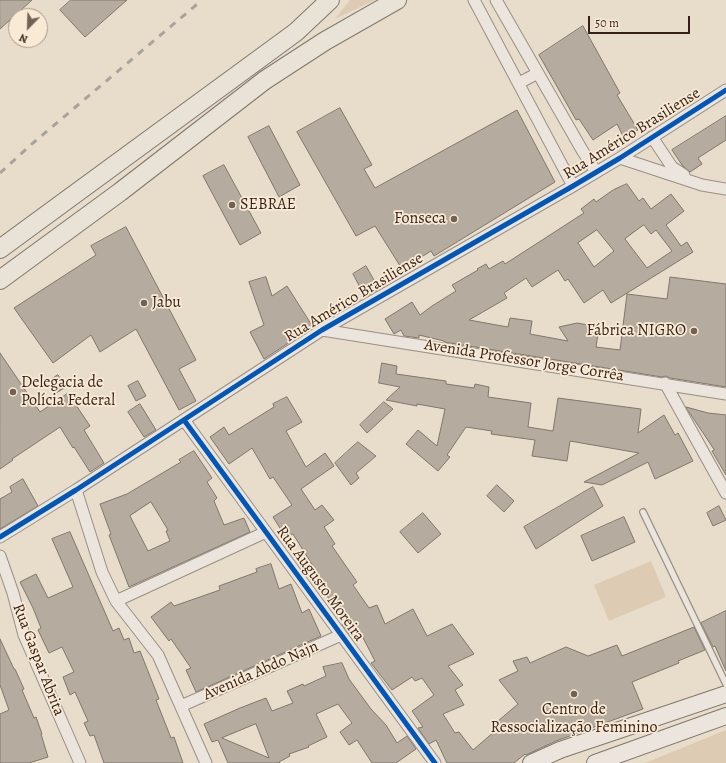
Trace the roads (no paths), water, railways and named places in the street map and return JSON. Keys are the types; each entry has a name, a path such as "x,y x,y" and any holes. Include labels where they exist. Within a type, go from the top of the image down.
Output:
{"main road":[{"path":"0,249 296,32 330,0"},
{"path":"0,280 120,192 265,80 325,41 397,0"}],"street":[{"path":"474,0 561,165 574,186"},
{"path":"496,0 596,172"},
{"path":"519,83 538,73"},
{"name":"Rua Américo Brasiliense","path":"0,537 76,490 322,330 574,186 726,90"},
{"path":"652,137 672,167 702,185"},
{"path":"620,158 702,185 726,189"},
{"name":"Avenida Professor Jorge Corrêa","path":"322,330 726,394"},
{"path":"665,384 726,493"},
{"name":"Rua Augusto Moreira","path":"184,420 435,763"},
{"path":"76,490 102,572 116,601 158,655 206,763"},
{"path":"116,601 266,532"},
{"name":"Rua Gaspar Abrita","path":"0,556 24,635 80,763"},
{"name":"Avenida Abdo Najn","path":"181,706 341,635"},
{"path":"531,763 562,756 726,694"},
{"path":"595,763 726,716"}],"lane":[{"path":"643,512 726,684"}],"railway":[{"path":"0,173 33,143 202,0"}],"place":[{"name":"SEBRAE","path":"232,205"},
{"name":"Fonseca","path":"454,219"},
{"name":"Jabu","path":"144,303"},
{"name":"Fábrica NIGRO","path":"694,331"},
{"name":"Delegacia de Polícia Federal","path":"13,392"},
{"name":"Centro de Ressocialização Feminino","path":"574,694"}]}
